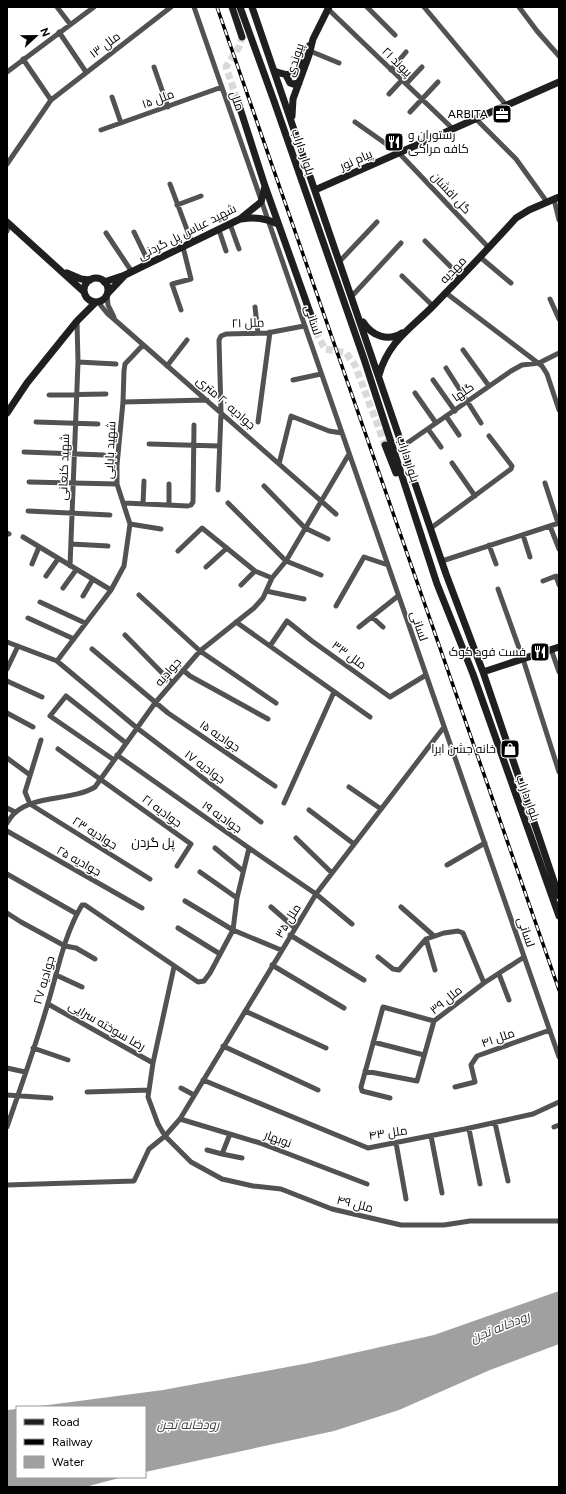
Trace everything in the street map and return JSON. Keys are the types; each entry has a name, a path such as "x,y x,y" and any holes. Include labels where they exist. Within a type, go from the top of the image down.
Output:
{"main road":[{"path":"232,7 242,37"},
{"name":"بلوار داراب","path":"240,7 364,359 435,578 472,674 559,916"},
{"name":"بلوار داراب","path":"252,7 446,574 483,672 559,896"},
{"name":"پیوندی","path":"292,122 293,102 299,83 313,39 328,8"},
{"path":"274,70 286,75 297,71 304,54 313,39"},
{"path":"286,75 290,83 299,83"},
{"name":"پیام نور","path":"315,190 559,82"},
{"path":"237,99 278,224 313,321"},
{"path":"261,202 265,186"},
{"name":"مهدیه","path":"379,375 387,354 395,343 446,293 516,218 529,210 553,200"},
{"name":"شهید عباس پل گردنی","path":"104,282 128,273 219,230 240,219 261,202"},
{"path":"240,219 255,217 267,219 278,224"},
{"path":"8,226 62,271 84,292 87,299 96,302 102,301 128,273"},
{"path":"62,271 82,279 90,280 95,278 104,282 107,285 107,294"},
{"path":"84,292 84,287 90,280"},
{"path":"7,412 27,383 77,321 96,302"},
{"path":"358,314 368,330 379,336 389,338 399,335 407,330"},
{"path":"385,445 397,474 409,497"},
{"path":"425,548 437,545"},
{"path":"435,578 446,574"},
{"path":"483,672 559,646"}],"street":[{"path":"57,7 70,24"},
{"path":"7,72 94,7"},
{"name":"ملل ۱۳","path":"7,164 51,100 171,7"},
{"name":"ملل","path":"194,7 261,202"},
{"path":"367,7 395,35"},
{"path":"424,7 506,105"},
{"path":"519,7 537,31 559,56"},
{"name":"پیوند ۲۱","path":"328,8 453,129"},
{"path":"59,32 86,72"},
{"path":"310,51 339,63"},
{"path":"391,70 406,52"},
{"path":"23,59 51,100"},
{"path":"389,94 422,67"},
{"path":"154,68 168,107"},
{"path":"410,112 438,82"},
{"name":"ملل ۱۵","path":"101,130 222,87"},
{"path":"112,97 121,123"},
{"path":"476,119 516,159 553,200 559,220"},
{"name":"گل افشان","path":"355,122 399,153 489,248"},
{"path":"170,184 192,242"},
{"path":"177,205 201,196"},
{"name":"لسانی","path":"261,202 559,1057"},
{"path":"340,261 377,222"},
{"path":"230,224 239,249"},
{"path":"219,230 226,251"},
{"path":"134,232 149,263"},
{"path":"106,233 128,273"},
{"path":"424,241 461,277"},
{"path":"352,296 401,242"},
{"path":"181,310 172,284 191,279 183,247"},
{"path":"480,256 511,283"},
{"path":"402,276 433,306"},
{"path":"446,293 539,363 547,374 559,410"},
{"path":"107,294 108,305 117,322"},
{"path":"550,299 559,319"},
{"name":"جوادیه ۲۰ متری","path":"96,302 336,514"},
{"path":"255,307 258,333"},
{"name":"شهید کنعانی","path":"70,566 78,362 77,321"},
{"name":"ملل ۲۱","path":"221,412 219,340 221,336 226,334 270,332 304,326"},
{"path":"258,422 270,332"},
{"path":"167,366 187,340"},
{"name":"شهید بابایی","path":"57,661 111,590 124,566 130,524 118,484 117,465 125,364 144,345"},
{"path":"463,350 489,386"},
{"name":"گلها","path":"403,446 489,386 522,365 539,363 559,353"},
{"path":"78,362 116,364"},
{"path":"446,368 481,423"},
{"path":"293,380 321,374"},
{"path":"433,380 454,411"},
{"path":"415,393 436,423"},
{"path":"48,394 106,394"},
{"path":"123,402 207,400"},
{"path":"218,490 221,412"},
{"path":"280,464 291,416 328,431 342,433"},
{"path":"446,416 459,435"},
{"path":"36,422 98,424"},
{"path":"124,503 191,505 193,502 194,426"},
{"path":"428,429 441,447"},
{"path":"431,528 511,469 512,466 489,436"},
{"path":"149,444 219,446"},
{"path":"24,452 104,455"},
{"name":"جوادیه","path":"7,823 15,812 30,804 86,793 95,787 155,703 183,670 200,651 254,608 263,598 272,578 286,561 349,454"},
{"path":"452,463 475,496"},
{"path":"143,504 144,481"},
{"path":"29,482 118,484"},
{"path":"442,561 558,523 545,483"},
{"path":"169,484 169,505"},
{"path":"264,486 305,528 328,539"},
{"path":"228,503 286,561 321,575"},
{"path":"28,511 110,515"},
{"path":"130,524 162,529"},
{"path":"550,526 559,549"},
{"path":"178,551 202,528 255,571 272,578"},
{"path":"523,535 530,557"},
{"path":"24,537 111,590"},
{"path":"71,544 108,546"},
{"path":"489,545 496,564"},
{"path":"32,564 39,546"},
{"path":"206,567 227,548"},
{"path":"336,606 364,557 388,564"},
{"path":"46,576 58,559"},
{"path":"63,588 76,570"},
{"path":"241,585 255,571"},
{"path":"543,581 556,576 559,585"},
{"path":"83,596 93,579"},
{"path":"498,589 523,659 559,772"},
{"path":"266,591 304,599"},
{"path":"139,595 200,651 276,703"},
{"path":"359,628 398,596"},
{"path":"40,602 85,623"},
{"path":"372,617 383,628"},
{"path":"28,618 74,639"},
{"name":"ملل ۳۳","path":"270,646 286,621 390,697 426,675"},
{"path":"236,622 370,717"},
{"path":"125,635 172,683"},
{"name":"جوادیه ۱۷","path":"7,642 57,661 137,728 261,822"},
{"path":"7,669 18,646"},
{"name":"جوادیه ۱۵","path":"92,649 155,703 275,786"},
{"path":"551,649 559,672"},
{"path":"183,670 190,676 268,719"},
{"path":"7,681 42,696"},
{"path":"284,803 334,692"},
{"name":"جوادیه ۱۹","path":"126,743 66,696 50,716 116,758 316,894 352,924"},
{"path":"7,713 33,727"},
{"name":"ملل ۳۵","path":"7,1185 134,1181 149,1149 165,1136 180,1119 316,894 444,727"},
{"path":"30,804 25,792 41,740"},
{"path":"58,749 100,780"},
{"path":"7,758 30,775"},
{"name":"جوادیه ۲۱","path":"100,780 191,844 177,866"},
{"path":"350,788 381,809"},
{"name":"جوادیه ۲۳","path":"30,804 150,879"},
{"path":"7,808 15,812"},
{"path":"310,810 354,844"},
{"name":"جوادیه ۲۵","path":"7,831 142,908"},
{"path":"296,838 332,873"},
{"path":"447,865 485,843"},
{"path":"215,848 243,871"},
{"path":"7,874 77,914 82,905 85,906 198,982 204,981 210,973 233,930 237,898 248,848"},
{"path":"200,872 237,898"},
{"path":"185,901 233,930 281,950"},
{"path":"271,907 295,928"},
{"path":"401,907 434,936"},
{"path":"7,913 64,946 76,948 95,958"},
{"name":"جوادیه ۲۷","path":"7,1127 48,1004 64,946 77,914"},
{"path":"178,928 220,954"},
{"path":"378,956 393,969 399,970 426,939 458,931 463,933 484,983"},
{"path":"290,936 364,980"},
{"path":"426,939 435,970"},
{"name":"ملل ۳۹","path":"365,1071 417,1081 434,1021 484,983 524,957"},
{"path":"272,965 344,1008"},
{"path":"152,1063 174,967"},
{"path":"499,974 509,1000"},
{"path":"56,975 82,987"},
{"name":"رضا سوخته سرایی","path":"48,1004 152,1063 148,1096 158,1124 165,1136"},
{"path":"390,1098 362,1091 360,1087 383,1007 434,1021"},
{"path":"245,1011 326,1048"},
{"name":"ملل ۴۱","path":"455,1087 475,1082 471,1065 477,1056 550,1030"},
{"path":"373,1042 424,1055"},
{"path":"223,1046 318,1090"},
{"path":"33,1048 68,1060"},
{"path":"7,1068 25,1072"},
{"name":"ملل ۴۳","path":"203,1080 368,1148 469,1129 533,1114 559,1102"},
{"path":"181,1088 194,1095"},
{"path":"87,1092 149,1090"},
{"path":"7,1095 51,1098"},
{"name":"نوبهار","path":"180,1119 260,1143 367,1184"},
{"path":"495,1123 508,1181"},
{"path":"469,1129 480,1184"},
{"path":"222,1154 230,1134"},
{"name":"ملل ۴۹","path":"165,1136 191,1162 222,1179 253,1186 281,1189 332,1208 401,1225 444,1225 470,1221 559,1221"},
{"path":"431,1136 442,1193"},
{"path":"396,1143 406,1199"},
{"path":"207,1150 242,1158"}],"water":[{"name":"رودخانه تجن","path":"559,1291 559,1344 490,1370 399,1410 334,1431 146,1472 146,1406 41,1406 163,1390 309,1363 434,1335"},
{"path":"16,1409 16,1478 119,1478 85,1487 7,1487 7,1410"}],"tunnel":[{"path":"237,99 226,67 239,47 242,37"},
{"path":"313,321 318,336 325,349 346,353 355,365 385,445"}],"railway":[{"path":"217,7 559,990"}],"place":[{"name":"ARBITA","path":"502,114"},
{"name":"رستوران و کافه مراکی","path":"394,142"},
{"name":"فست فود کوک","path":"540,652"},
{"name":"خانه جشن ابرا","path":"510,749"}],"district":[{"name":"پل گردن","path":"153,842"}]}
